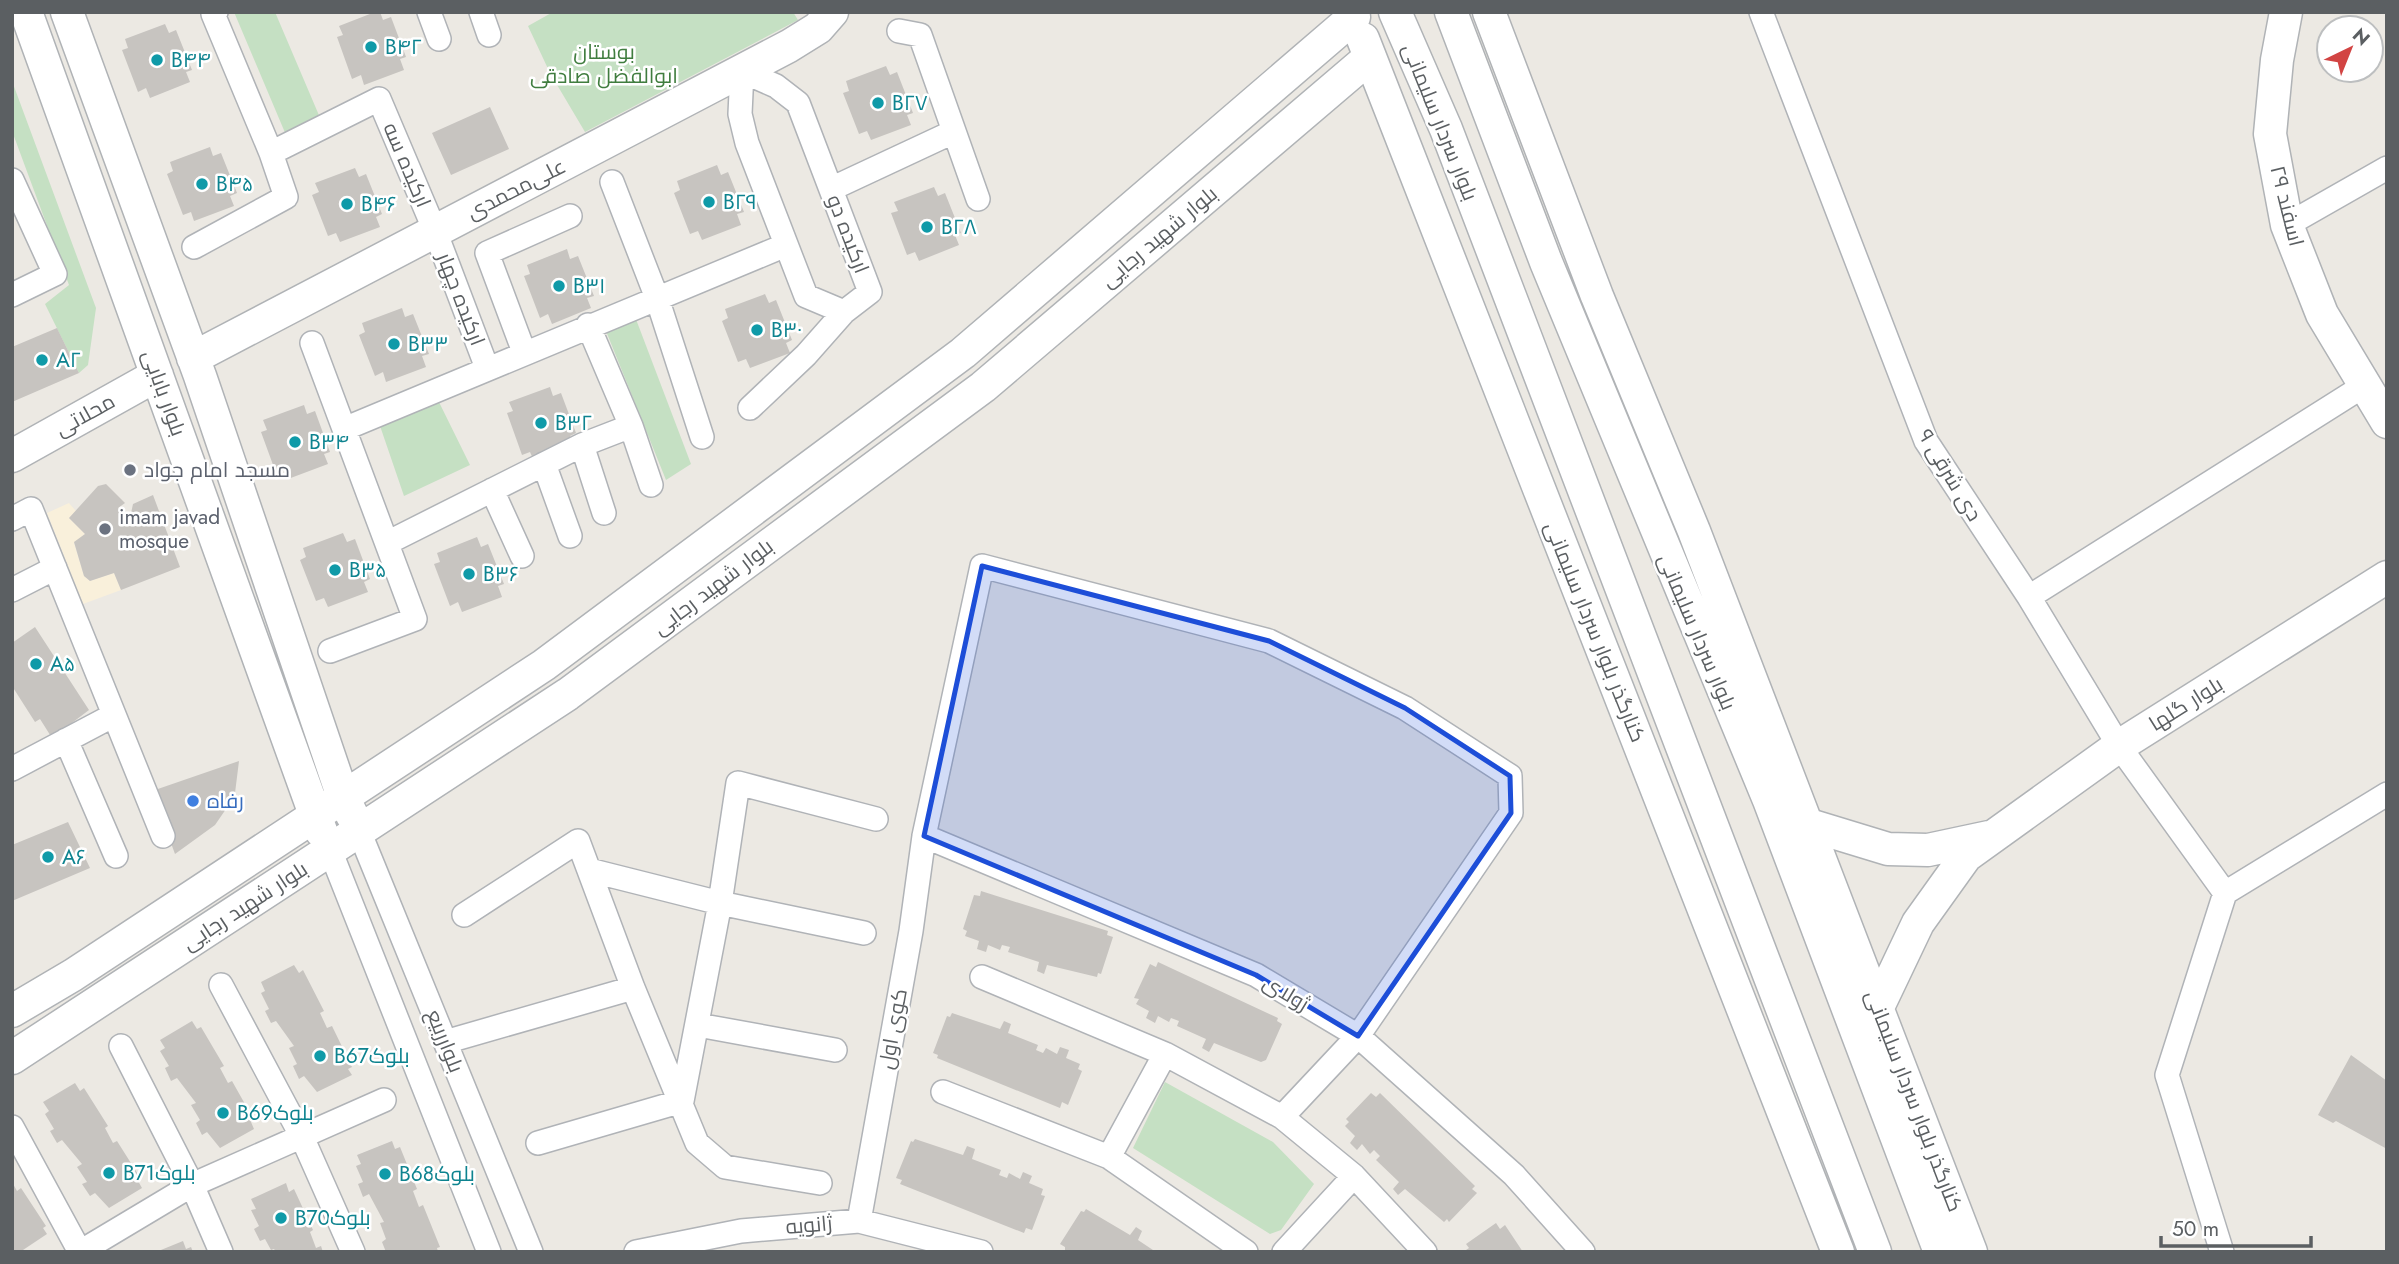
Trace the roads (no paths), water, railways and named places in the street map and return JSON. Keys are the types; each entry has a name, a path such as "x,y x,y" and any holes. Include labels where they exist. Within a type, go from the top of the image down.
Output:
{"main road":[{"name":"بلوار بابایی","path":"26,12 313,814 330,850"},
{"name":"بلوار بابایی","path":"67,12 193,358 343,797 359,831"},
{"name":"علی‌محمدی","path":"193,358 742,71 808,34 832,12"},
{"name":"بلوار سردار سلیمانی","path":"1395,12 1446,129 1874,1252"},
{"name":"کنارگذر بلوار سردار سلیمانی","path":"1489,12 1597,296 1695,531 1971,1252"},
{"name":"۲۹ اسفند","path":"2286,12 2277,60 2270,134 2287,225 2322,314 2387,422"},
{"name":"کنارگذر بلوار سردار سلیمانی","path":"1353,15 1838,1252"},
{"name":"بلوار شهید رجایی","path":"12,1011 73,975 313,814 544,665 963,353 1353,15"},
{"name":"بلوار سردار سلیمانی","path":"1456,18 1583,354 1769,800 1942,1246"},
{"name":"بلوار شهید رجایی","path":"12,1058 568,694 983,387 1370,57"},
{"path":"1208,142 1223,148 1231,158 1231,176"},
{"path":"1534,361 1551,374 1572,373 1583,354"},
{"name":"محلاتی","path":"12,456 157,374"},
{"path":"1570,452 1572,430 1576,422 1599,419 1612,426"},
{"name":"بلوار گلها","path":"1878,1007 1901,955 1942,887 1966,856 2119,746 2387,577"},
{"path":"290,750 302,754 310,753 317,749 323,738"},
{"name":"بلوار گلها","path":"1806,824 1888,849 1928,850 1990,837"},
{"path":"1683,854 1716,842"},
{"path":"1942,1246 1944,1179"}],"street":[{"path":"194,247 286,197 271,153 213,14 216,12"},
{"path":"429,12 439,39"},
{"path":"481,12 489,35"},
{"name":"۹ دی شرقی","path":"1760,12 1926,441 2029,597 2119,746 2225,893"},
{"path":"899,31 920,35 978,199"},
{"path":"742,71 740,114 747,143 806,296 844,312 806,355 750,408"},
{"name":"ارکیده دو","path":"742,71 776,86 798,103 870,292 844,312"},
{"name":"ارکیده سه","path":"271,153 379,99 435,230"},
{"path":"831,189 953,132"},
{"path":"2287,225 2387,168"},
{"path":"12,180 55,274 12,295"},
{"path":"612,182 657,298 702,437"},
{"path":"524,352 487,253 570,216"},
{"name":"ارکیده چهار","path":"435,230 487,368"},
{"path":"344,429 786,245"},
{"path":"588,326 631,426 650,485"},
{"path":"312,343 415,619 330,651"},
{"path":"2029,597 2365,385"},
{"path":"387,543 582,445 631,426"},
{"path":"582,445 604,513"},
{"path":"544,464 570,536"},
{"path":"492,490 522,556"},
{"path":"12,519 31,509 163,836"},
{"name":"کوی اول","path":"859,1221 911,931 924,836 982,566 1269,641 1405,708 1510,776 1511,813 1358,1036"},
{"path":"12,590 55,568"},
{"path":"12,768 114,715"},
{"path":"65,740 116,856"},
{"path":"682,1101 720,903 738,783 876,819"},
{"path":"2222,1252 2167,1075 2225,893 2387,794"},
{"name":"بلوارربیع","path":"359,831 531,1252"},
{"name":"ژولای","path":"924,836 1256,975 1358,1036 1514,1175 1583,1252"},
{"path":"464,915 578,841 633,988 682,1101 697,1143 725,1167 820,1183"},
{"name":"بلوارربیع","path":"330,850 489,1252"},
{"path":"589,870 720,903 864,933"},
{"path":"351,901 352,894 363,884 377,885 383,889"},
{"path":"982,977 1165,1054 1282,1117 1353,1176 1425,1252"},
{"path":"221,985 302,1137 353,1252"},
{"path":"445,1042 633,988"},
{"path":"698,1025 835,1050"},
{"path":"1282,1117 1358,1036"},
{"path":"121,1046 192,1185 221,1252"},
{"path":"1110,1157 1165,1054"},
{"path":"943,1092 1110,1157 1247,1252"},
{"path":"12,1127 80,1252 109,1244 192,1185 384,1100"},
{"path":"538,1143 682,1101"},
{"path":"1284,1252 1353,1176"},
{"name":"ژانویه","path":"636,1252 741,1231 859,1221 981,1252"}],"place":[{"name":"B۴۲","path":"371,47"},
{"name":"B۴۴","path":"157,60"},
{"name":"B۲۷","path":"878,103"},
{"name":"B۴۵","path":"202,184"},
{"name":"B۲۹","path":"709,202"},
{"name":"B۴۶","path":"347,204"},
{"name":"B۲۸","path":"927,227"},
{"name":"B۳۱","path":"559,286"},
{"name":"B۳۰","path":"757,330"},
{"name":"B۳۳","path":"394,344"},
{"name":"A۲","path":"42,360"},
{"name":"B۳۲","path":"541,423"},
{"name":"B۳۴","path":"295,442"},
{"name":"مسجد امام جواد","path":"130,470"},
{"name":"imam javad mosque","path":"105,529"},
{"name":"B۳۵","path":"335,570"},
{"name":"B۳۶","path":"469,574"},
{"name":"A۵","path":"36,664"},
{"name":"رفاه","path":"193,801"},
{"name":"A۶","path":"48,857"},
{"name":"B67بلوک","path":"320,1056"},
{"name":"B69بلوک","path":"223,1113"},
{"name":"B71بلوک","path":"109,1173"},
{"name":"B68بلوک","path":"385,1174"},
{"name":"B70بلوک","path":"281,1218"}],"park label":[{"name":"بوستان ابوالفضل صادقی","path":"604,64"}]}
